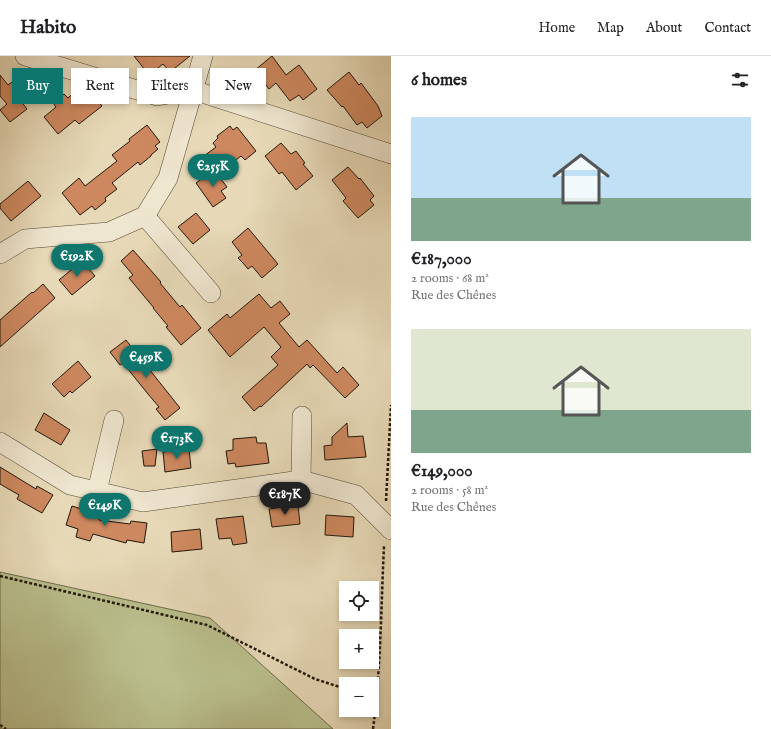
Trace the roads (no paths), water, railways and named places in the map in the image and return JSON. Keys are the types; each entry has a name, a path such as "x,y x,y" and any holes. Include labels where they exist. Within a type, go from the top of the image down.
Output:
{"street":[{"path":"25,56 137,90"},
{"path":"200,68 203,56"},
{"path":"202,93 391,154"},
{"path":"0,254 25,239 109,232 144,216 168,178 190,104"},
{"path":"144,216 211,293"},
{"path":"301,480 302,416"},
{"path":"97,491 114,420"},
{"path":"0,442 70,485 143,502 301,480 356,495 388,527"}]}
